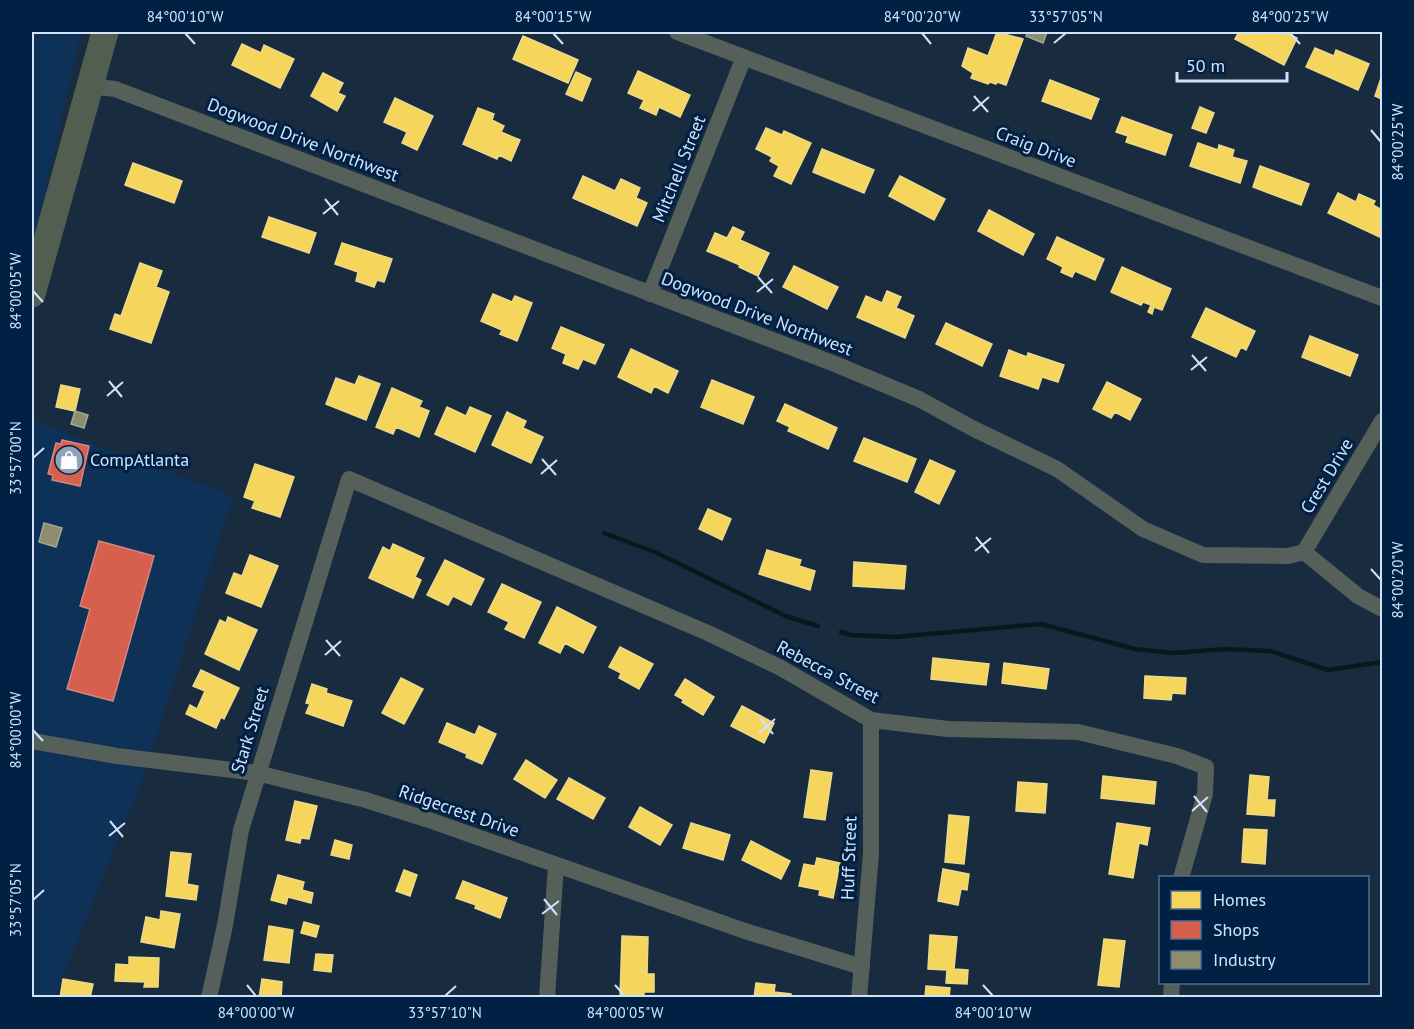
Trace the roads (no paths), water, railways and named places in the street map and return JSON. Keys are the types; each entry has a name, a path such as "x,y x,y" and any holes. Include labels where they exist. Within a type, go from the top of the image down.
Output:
{"main road":[{"path":"32,294 105,32"}],"street":[{"name":"Craig Drive","path":"676,32 1383,298"},
{"name":"Mitchell Street","path":"650,294 744,57"},
{"name":"Dogwood Drive Northwest","path":"89,86 115,88 835,364 919,399 974,429 1057,469 1143,529 1203,555 1288,556 1304,552"},
{"name":"Crest Drive","path":"1304,552 1383,421"},
{"name":"Rebecca Street","path":"349,479 708,633 781,668 871,720 948,729 1078,732 1177,756 1206,767 1205,794 1181,876"},
{"name":"Stark Street","path":"209,998 225,925 241,830 349,479"},
{"path":"1304,552 1358,596 1383,609"},
{"name":"Huff Street","path":"859,998 871,853 871,720"},
{"name":"Ridgecrest Drive","path":"32,741 117,756 257,773 366,800 764,938 862,967"},
{"path":"547,998 556,865"}],"waterway":[{"path":"604,533 657,553 788,617 818,626"},
{"path":"841,632 851,635 895,637 1041,624 1135,649 1173,653 1225,649 1270,651 1328,670 1382,662"}],"place":[{"name":"CompAtlanta","path":"69,460"}]}
